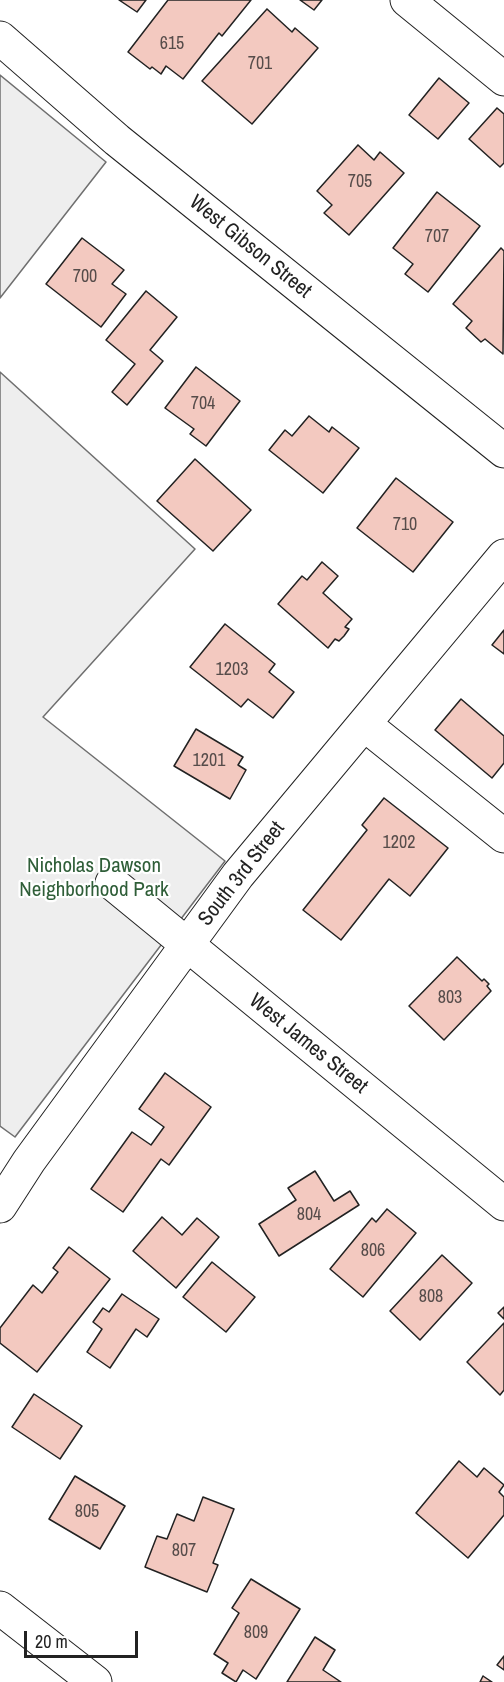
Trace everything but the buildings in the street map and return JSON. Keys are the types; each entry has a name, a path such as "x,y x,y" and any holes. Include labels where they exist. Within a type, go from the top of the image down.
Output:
{"street":[{"path":"407,0 504,79"},
{"name":"West Gibson Street","path":"0,38 117,140 504,451"},
{"name":"South 3rd Street","path":"0,1206 29,1161 238,875 504,556"},
{"path":"364,724 504,836"},
{"name":"West James Street","path":"112,884 504,1204"},
{"path":"0,1608 95,1682"}],"green space":[{"path":"0,75 106,162 0,298"},
{"name":"Nicholas Dawson Neighborhood Park","path":"0,372 195,549 43,717 225,861 15,1137 0,1126"}]}
